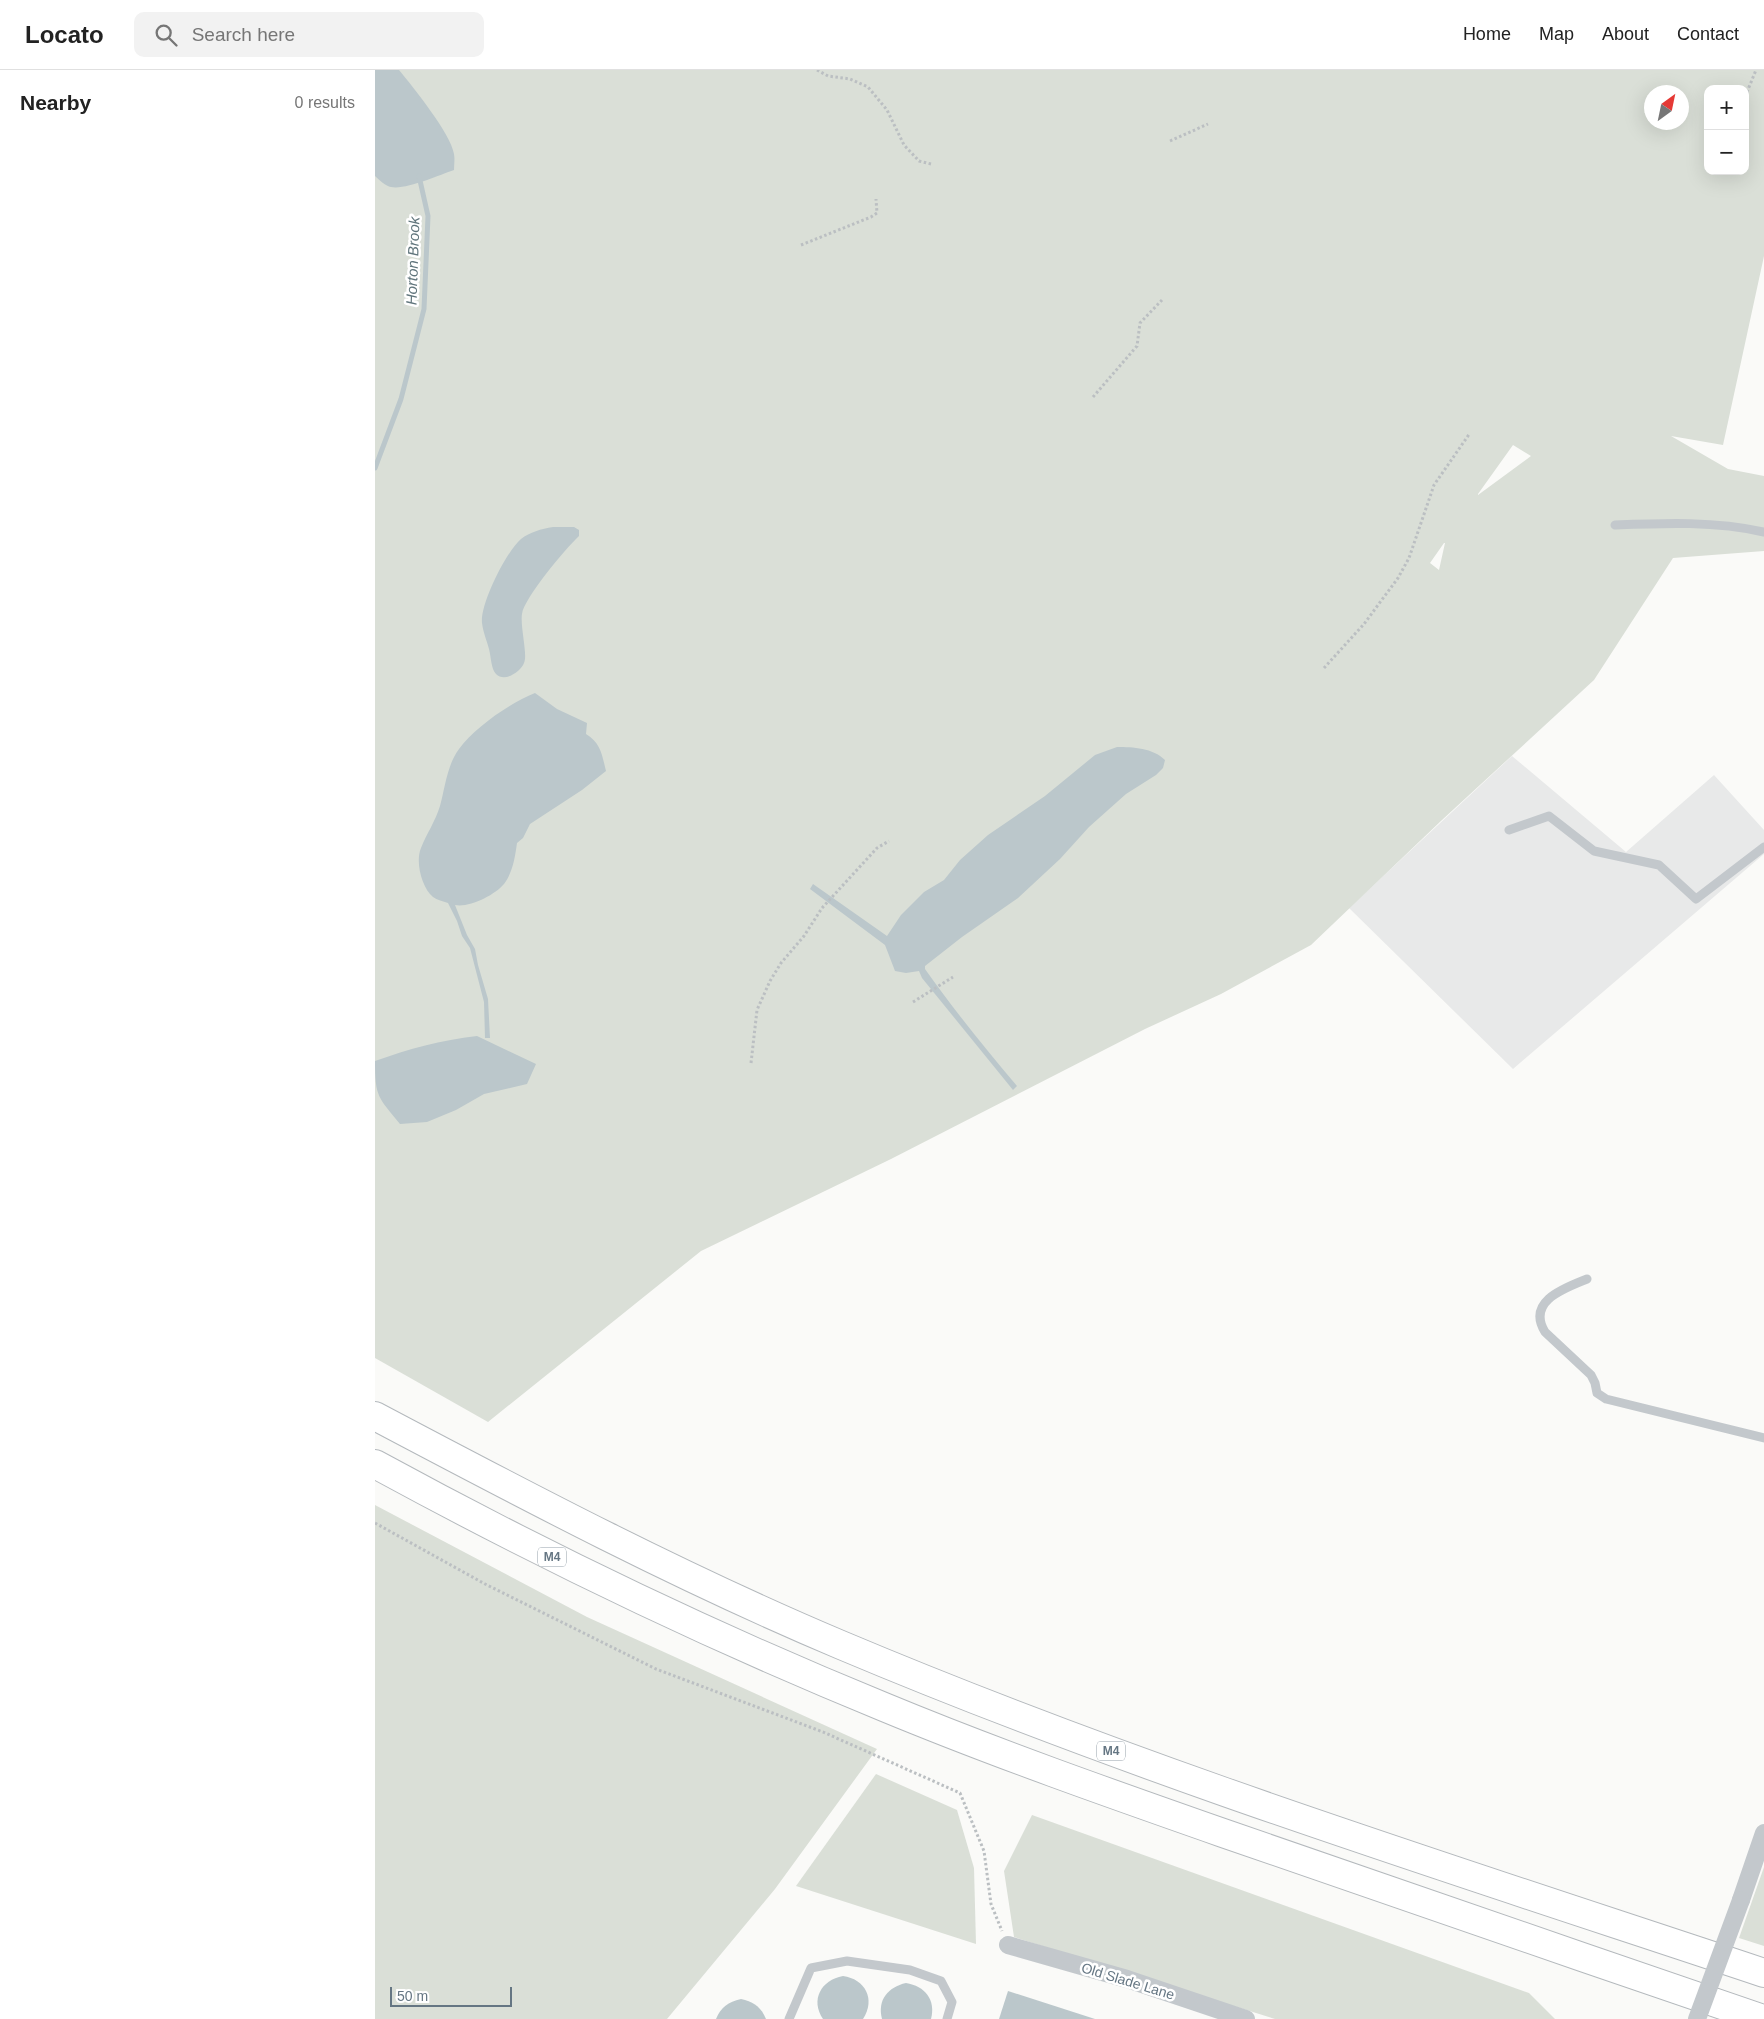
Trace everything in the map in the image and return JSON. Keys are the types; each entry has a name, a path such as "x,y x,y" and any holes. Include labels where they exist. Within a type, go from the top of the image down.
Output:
{"highway":[{"name":"M4","path":"375,1416 570,1518 717,1590 839,1644 985,1704 1327,1827 1764,1973"},
{"name":"M4","path":"375,1464 467,1514 624,1592 733,1642 884,1707 1132,1801 1763,2019"}],"street":[{"path":"1697,2019 1764,1833"},
{"name":"Old Slade Lane","path":"1008,1945 1127,1979 1246,2019"}],"lane":[{"path":"1615,525 1666,522 1735,526 1764,532"},
{"path":"1509,830 1549,816 1594,851 1659,865 1696,899 1764,847"},
{"path":"1587,1280 1551,1296 1539,1312 1540,1323 1545,1332 1591,1374 1597,1393 1606,1399 1764,1438"},
{"path":"789,2019 811,1968 847,1961 910,1970 941,1981 953,2002 947,2019"}],"path":[{"path":"817,70 828,76 850,79 868,87 887,110 904,145 919,161 931,164"},
{"path":"1749,87 1756,70"},
{"path":"1170,141 1208,124"},
{"path":"801,245 871,217 877,212 876,200"},
{"path":"1093,397 1137,346 1140,323 1162,300"},
{"path":"1325,668 1359,630 1398,578 1409,558 1434,485 1470,433"},
{"path":"751,1063 757,1010 781,963 804,936 822,908 840,887 877,848 889,841"},
{"path":"913,1002 953,977"},
{"path":"375,1522 485,1584 655,1669 823,1732 960,1793 984,1851 991,1904 1008,1945"}],"shaded area":[{"path":"375,70 1764,70 1764,256 1723,445 1671,436 1728,469 1764,476 1764,551 1673,558 1594,680 1442,820 1311,945 1221,994 1145,1029 891,1159 701,1251 488,1422 375,1358","holes":["1513,445 1531,456 1478,495 1478,494","1445,543 1439,570 1430,563"]},
{"path":"375,70 399,70 413,87 439,123 451,145 454,156 454,170 414,184 397,187 387,185 375,176"},
{"path":"553,527 574,527 579,530 579,536 546,573 524,607 522,620 525,647 524,663 512,675 508,677 500,676 493,669 482,623 485,604 495,579 508,555 521,539 528,534"},
{"path":"535,693 557,709 587,723 586,734 598,745 606,771 582,790 530,824 523,838 517,843 512,869 500,888 474,903 455,905 475,949 488,999 490,1038 485,1038 484,1002 470,948 462,936 448,903 433,897 426,888 419,867 419,854 438,812 449,769 459,749 483,724 515,703"},
{"path":"1117,747 1136,748 1155,753 1165,760 1163,768 1156,775 1126,794 1089,827 1060,859 1018,898 962,937 925,966 925,969 958,1014 1017,1086 1013,1090 922,978 919,971 906,973 895,971 885,945 810,889 813,884 887,936 901,915 924,892 944,880 960,860 988,835 1045,796 1095,755"},
{"path":"1512,756 1626,852 1714,775 1764,830 1764,854 1513,1069 1349,908"},
{"path":"477,1036 536,1064 527,1084 484,1094 456,1110 427,1122 400,1124 379,1096 375,1061 425,1046"},
{"path":"375,1505 587,1617 877,1749 775,1889 667,2019 375,2019"},
{"path":"876,1774 957,1810 974,1868 976,1944 796,1886"},
{"path":"1032,1815 1529,1993 1555,2019 1275,2019 1014,1937 1004,1871"},
{"path":"1764,1867 1764,1946 1739,1938"},
{"path":"843,1976 857,1981 866,1991 868,1997 867,2012 863,2019 823,2019 818,2005 820,1992 829,1982"},
{"path":"906,1983 919,1987 927,1995 932,2006 931,2019 882,2019 881,2006 885,1995 894,1988"},
{"path":"1008,1991 1095,2019 999,2019"},
{"path":"741,1999 757,2006 766,2019 716,2019 720,2011 726,2006"}],"waterway":[{"name":"Horton Brook","path":"375,468 401,399 424,309 428,216 419,176"}]}
